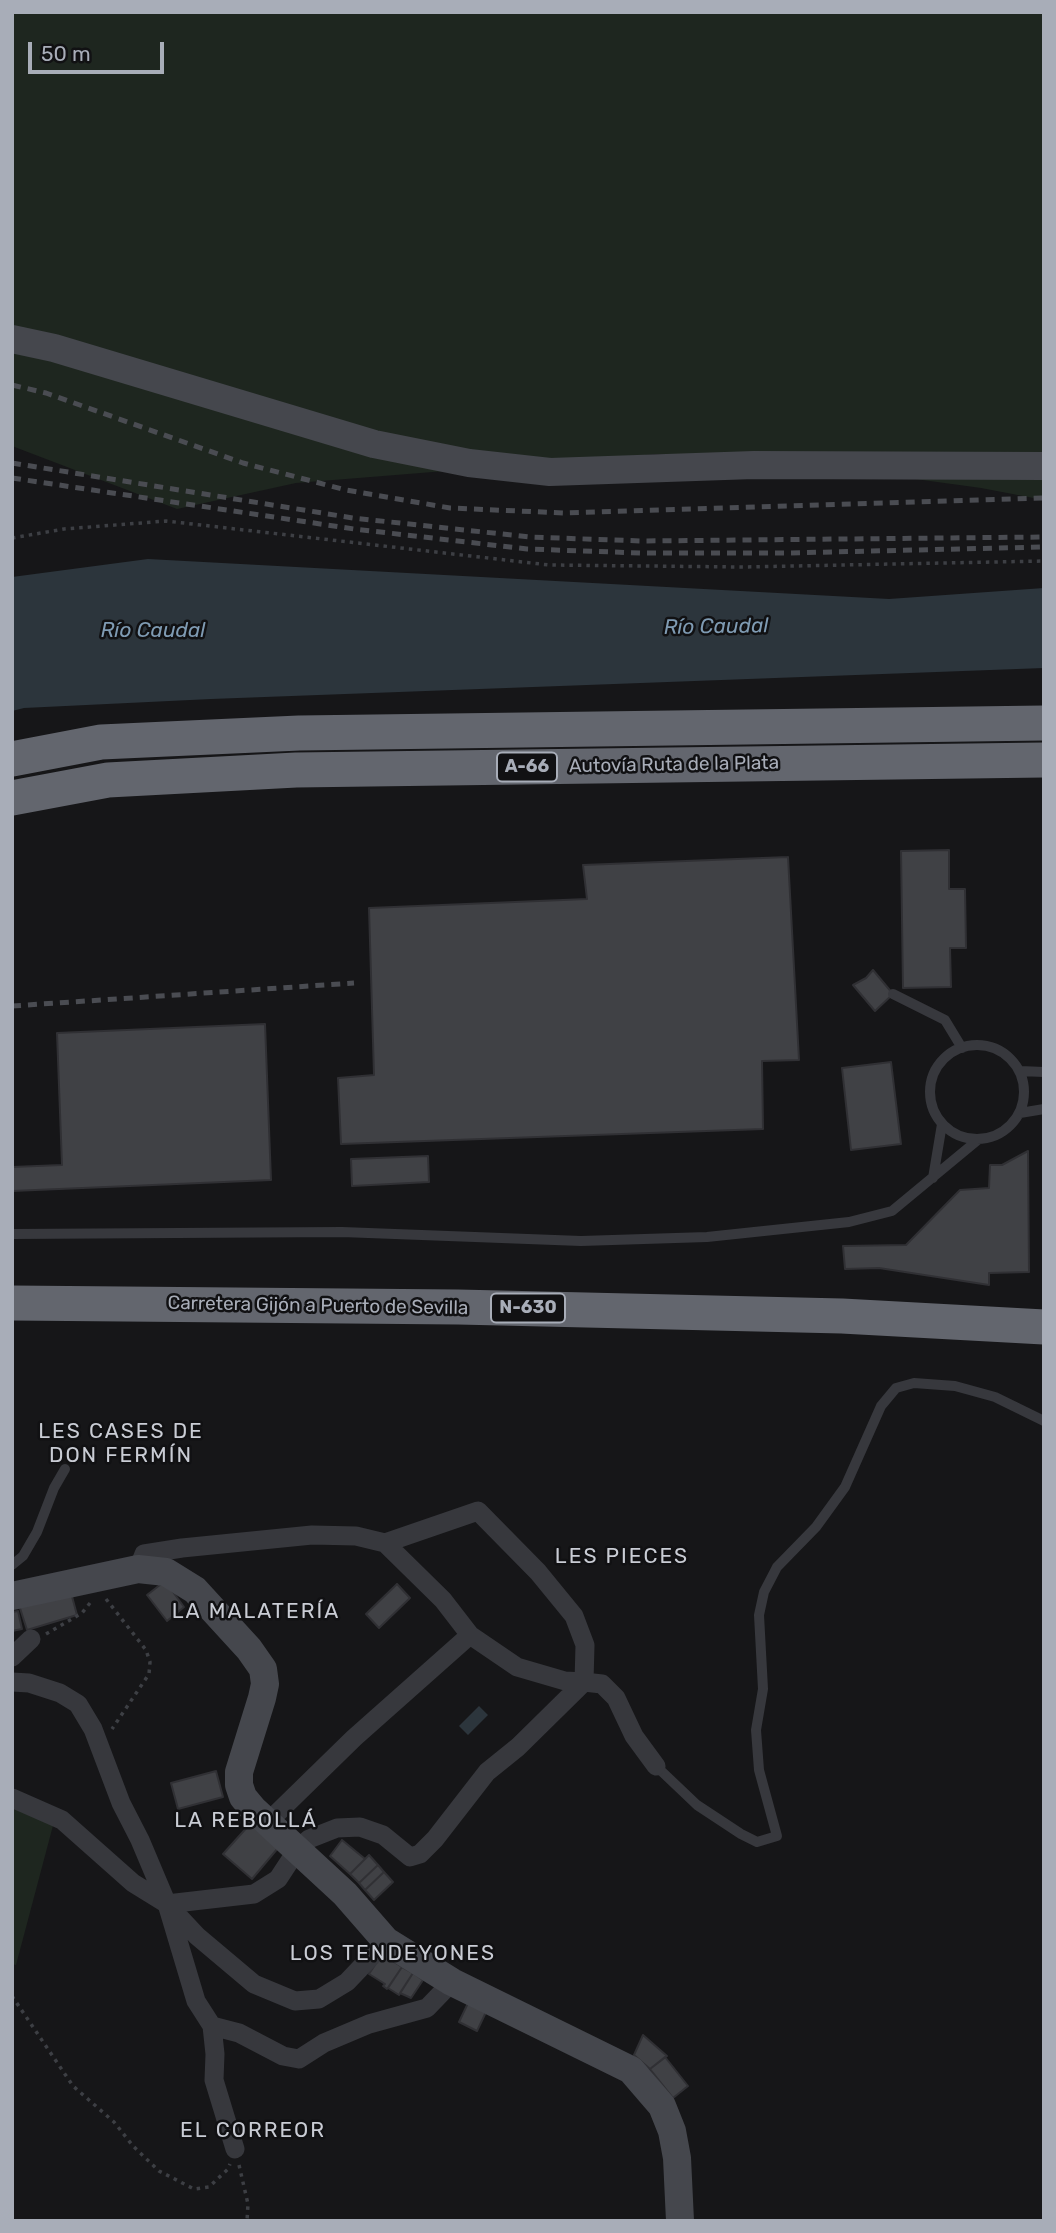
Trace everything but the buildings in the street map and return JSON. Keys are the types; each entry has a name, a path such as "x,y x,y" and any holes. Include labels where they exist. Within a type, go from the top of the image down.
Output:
{"highway":[{"name":"Autovía Ruta de la Plata","path":"12,759 101,742 299,733 1044,723"},
{"name":"Autovía Ruta de la Plata","path":"12,799 108,780 296,770 1044,760"},
{"name":"Carretera Gijón a Puerto de Sevilla","path":"12,1303 705,1312 842,1316 1044,1328"}],"street":[{"path":"12,339 54,348 374,444 469,463 550,472 754,465 1044,466"},
{"path":"167,1904 254,1894 278,1879 297,1850 309,1839 337,1828 360,1827 383,1835 410,1857 420,1854 435,1839 487,1772 518,1747 584,1682 585,1645 574,1616 538,1572 478,1511 385,1543"},
{"path":"138,1569 144,1554 182,1548 312,1535 356,1535 385,1543 443,1600 470,1635 517,1667 565,1681 602,1684 616,1698 634,1736 656,1766"},
{"path":"12,1595 138,1569 166,1572 195,1590 249,1649 263,1669 265,1684 242,1757 239,1785 243,1797 345,1894 386,1941 452,1982 631,2070 662,2106 672,2131 677,2158 680,2221"},
{"path":"268,1822 354,1738 470,1635"},
{"path":"12,1657 31,1639"},
{"path":"12,1682 29,1683 60,1693 78,1704 93,1729 121,1803 167,1904 196,2001 212,2026 214,2080 235,2149"},
{"path":"12,1798 61,1820 132,1883 167,1904 197,1936 254,1984 295,2001 320,1999 347,1982 386,1941"},
{"path":"212,2026 239,2033 283,2056 299,2059 324,2043 369,2024 427,2008 452,1982"}],"lane":[{"path":"893,994 945,1020 962,1048"},
{"path":"980,1045 998,1049 1013,1061 1020,1071 1025,1094 1020,1113 1008,1128 992,1137 979,1139 956,1135 942,1124 933,1107 930,1089 935,1072 946,1057 962,1048 980,1045"},
{"path":"1020,1071 1044,1072"},
{"path":"1020,1113 1044,1109"},
{"path":"933,1178 942,1124"},
{"path":"12,1234 342,1232 581,1241 707,1237 849,1222 892,1211 979,1139"},
{"path":"656,1766 697,1805 741,1834 757,1842 777,1836 759,1770 756,1730 763,1689 758,1615 764,1592 777,1567 816,1527 845,1487 881,1406 896,1388 914,1383 956,1387 995,1397 1044,1421"},
{"path":"12,1565 23,1556 37,1532 54,1488 65,1469"}],"path":[{"path":"12,538 64,529 166,521 549,565 743,568 1044,561"},
{"path":"102,1595 146,1650 150,1662 149,1674 116,1720 111,1739"},
{"path":"31,1639 42,1636 82,1613"},
{"path":"12,1996 74,2086 114,2122 133,2146 159,2171 194,2189 209,2187 228,2169 235,2149"},
{"path":"235,2149 248,2204 247,2221"}],"shaded area":[{"path":"12,12 1044,12 1044,500 981,488 784,461 657,454 296,483 177,509 12,446"},
{"path":"12,1807 55,1818 16,1965 12,1964"}],"water":[{"name":"Río Caudal","path":"148,559 889,599 1044,588 1044,668 211,699 24,708 12,711 12,577"},
{"path":"479,1706 488,1715 468,1735 459,1726"}],"railway":[{"path":"12,385 46,393 243,463 346,490 450,508 564,513 1044,498"},
{"path":"12,463 353,518 530,537 642,541 1044,537"},
{"path":"12,478 354,529 527,549 640,553 789,553 1044,547"},
{"path":"12,1006 354,983"}],"district":[{"name":"LES CASES DE DON FERMÍN","path":"121,1444"},
{"name":"LES PIECES","path":"622,1557"},
{"name":"LA MALATERÍA","path":"256,1612"},
{"name":"LA REBOLLÁ","path":"246,1821"},
{"name":"LOS TENDEYONES","path":"393,1954"},
{"name":"EL CORREOR","path":"253,2131"}]}
